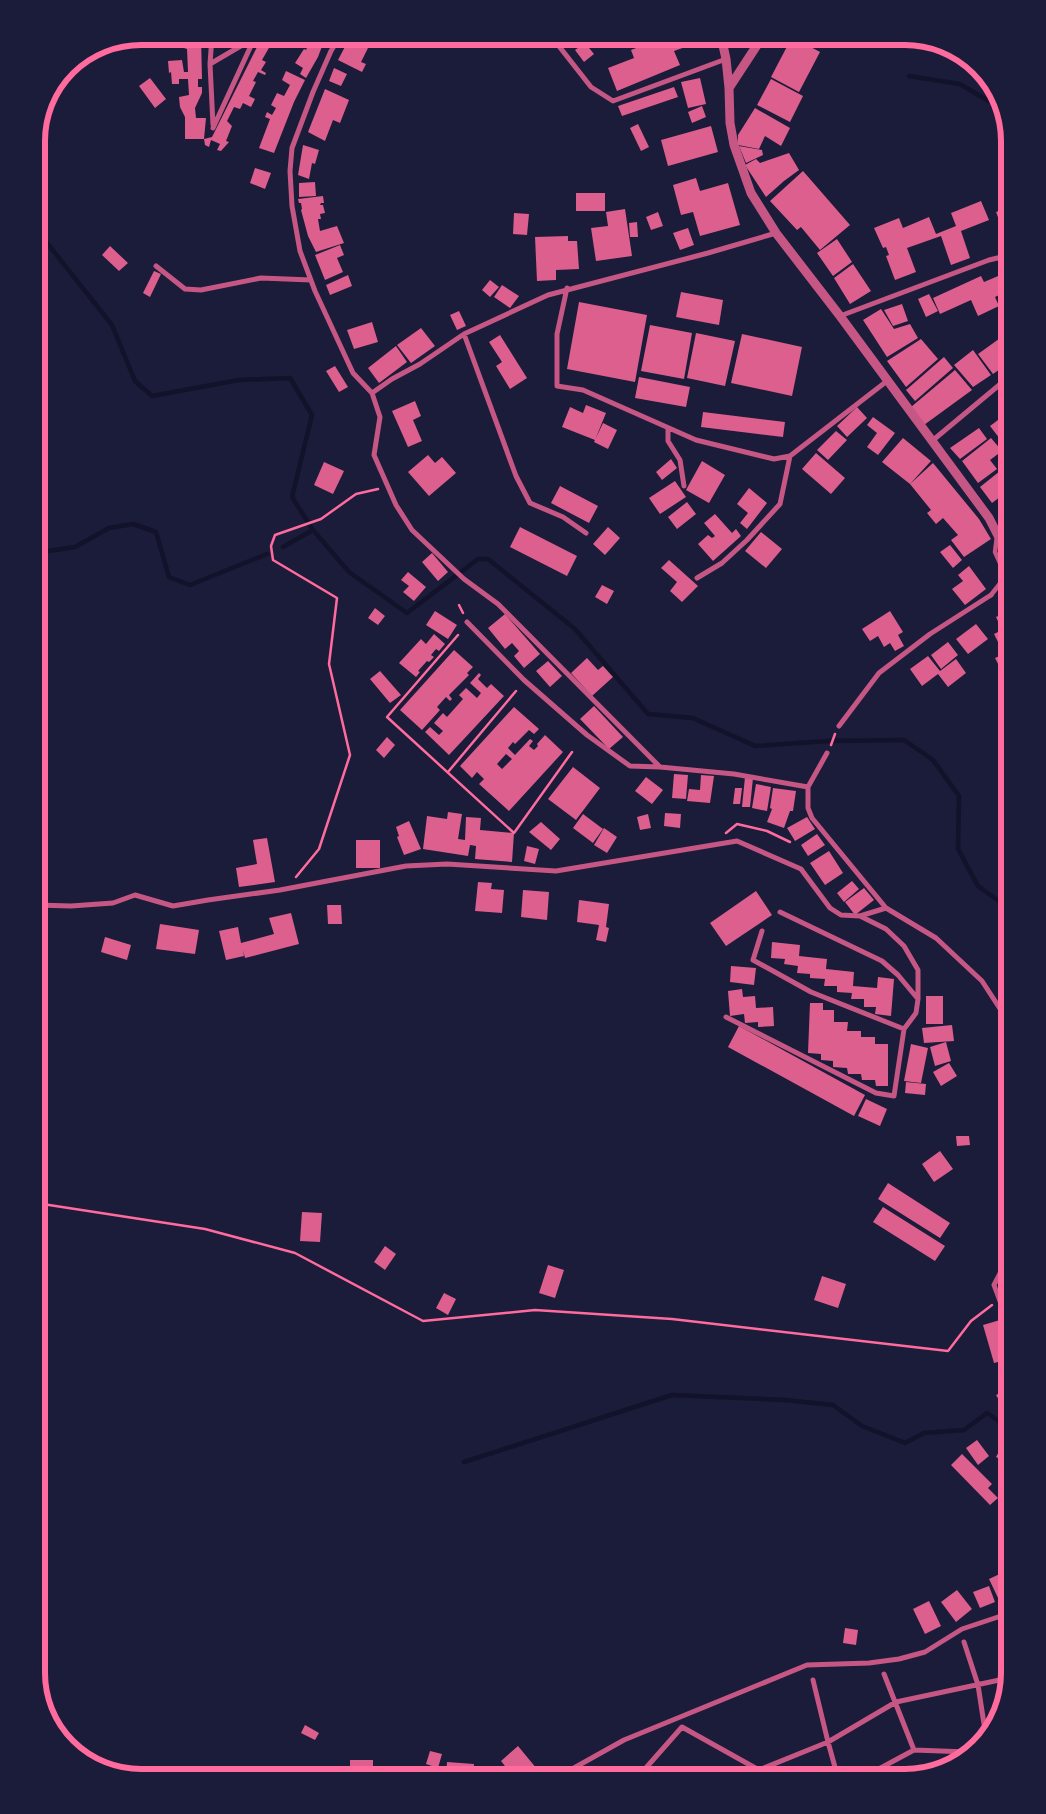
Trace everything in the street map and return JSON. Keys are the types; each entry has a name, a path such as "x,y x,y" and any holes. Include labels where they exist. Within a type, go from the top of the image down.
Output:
{"street":[{"path":"211,45 210,64 213,128 252,45"},
{"path":"210,64 242,45"},
{"path":"335,45 312,92 292,148 290,171 292,206 300,251 311,280 353,373 372,393 380,417 374,456 387,487 412,530 464,578 498,604 660,767"},
{"path":"558,45 591,87 614,101 726,59"},
{"path":"723,45 729,88 730,123 734,145 751,193 776,233 840,316 988,518 1001,542"},
{"path":"729,88 757,45"},
{"path":"372,393 392,379 420,364 464,334 548,295 567,288 708,254 776,233"},
{"path":"840,316 1001,257"},
{"path":"156,266 184,289 201,290 261,278 311,280"},
{"path":"567,288 558,334 557,386 583,390 696,440 774,459 790,456 887,380"},
{"path":"464,334 516,476 530,503 563,517 586,533"},
{"path":"931,441 1001,383"},
{"path":"668,429 668,441 680,460 684,486"},
{"path":"697,578 722,563 747,540 780,504 790,456"},
{"path":"997,535 995,552 1001,565"},
{"path":"839,726 879,673 930,634 991,595 1001,582"},
{"path":"467,622 524,680 587,735 630,766 734,774 808,787"},
{"path":"827,753 808,787 808,808 812,818 886,908 936,938 982,981 1001,1010"},
{"path":"45,905 71,906 113,902 135,895 172,906 280,890 406,866 446,864 556,871 737,841 801,869 830,908 841,915 860,916 886,908"},
{"path":"780,912 882,961 898,975 918,999"},
{"path":"726,1017 876,1093 894,1096 904,1029 916,1013 918,970 904,946 886,929 860,916"},
{"path":"762,931 753,960 812,992 904,1029"},
{"path":"1001,1272 994,1285 1001,1304"},
{"path":"572,1769 624,1740 807,1665 869,1663 899,1659 926,1652 962,1629 1001,1615"},
{"path":"964,1642 978,1685 985,1728"},
{"path":"884,1674 914,1750"},
{"path":"814,1680 836,1769"},
{"path":"761,1769 828,1742 896,1702 1000,1680"},
{"path":"645,1769 682,1726 757,1769"},
{"path":"879,1769 914,1750 960,1752"}],"path":[{"path":"280,890 291,884 318,849 350,755 329,664 337,598 273,560 271,546 275,535 321,519 356,494 387,487"},
{"path":"458,635 387,717 514,833 572,752"},
{"path":"448,772 516,691"},
{"path":"827,753 839,726"},
{"path":"45,1204 206,1229 295,1253 423,1321 535,1310 672,1319 948,1351 971,1321 999,1299"}],"building":[{"path":"183,45 201,45 202,79 198,79 198,87 202,87 202,93 195,108 196,118 206,118 204,139 185,139 185,117 180,107 179,97 189,95 188,79 179,79 179,84 172,84 171,72 169,73 168,61 182,60 184,72 188,72 187,49 184,48"},
{"path":"258,45 270,46 262,60 266,62 261,70 266,73 265,75 258,72 253,81 256,82 249,96 255,99 251,107 243,103 240,109 234,107 227,121 232,126 226,141 229,142 221,151 217,150 220,144 211,140 209,147 205,145 204,139 212,137"},
{"path":"308,45 322,45 306,78 300,74 303,68 295,63 304,49 306,50"},
{"path":"346,45 362,45 368,48 361,62 366,64 362,72 338,60"},
{"path":"582,45 587,45 594,54 584,62 575,50"},
{"path":"644,45 691,45 674,51 680,65 617,91 608,68 634,58 631,50"},
{"path":"788,45 807,45 820,52 799,92 771,77"},
{"path":"334,68 347,74 341,86 329,81"},
{"path":"286,71 305,80 294,102 274,153 259,148 270,119 265,117 267,112 272,115 276,108 271,105 277,93 284,96 290,85 282,80"},
{"path":"150,78 166,99 155,108 139,86"},
{"path":"700,78 706,104 688,108 681,82"},
{"path":"771,79 803,96 790,122 757,105"},
{"path":"674,87 678,97 622,116 618,106"},
{"path":"325,89 349,100 340,123 333,120 325,141 308,132"},
{"path":"702,106 706,117 692,123 688,112"},
{"path":"755,108 790,128 781,146 765,136 759,149 738,145 738,135"},
{"path":"638,124 649,147 641,151 630,128"},
{"path":"711,126 718,152 668,166 661,140"},
{"path":"303,145 319,150 315,164 312,163 309,179 298,175"},
{"path":"739,146 762,150 763,155 746,163"},
{"path":"789,153 799,170 766,197 745,165 756,159 760,163"},
{"path":"255,168 271,173 265,189 250,183"},
{"path":"803,171 850,225 820,250 801,227 797,230 770,201"},
{"path":"696,178 700,191 728,183 740,225 700,236 693,212 681,215 673,185"},
{"path":"315,182 316,196 299,197 299,183"},
{"path":"576,193 605,193 605,211 576,211"},
{"path":"323,196 324,203 320,205 323,205 325,213 320,214 321,219 318,219 320,231 337,226 344,243 316,252 308,236 301,203 299,203 298,199"},
{"path":"981,201 989,220 961,231 970,258 951,265 941,236 907,248 916,272 895,280 886,256 889,255 886,247 883,248 874,228 899,218 903,228 929,217 936,234 956,226 951,213"},
{"path":"625,209 632,256 596,261 591,228 608,226 606,212"},
{"path":"1001,210 1001,225 996,212"},
{"path":"658,212 663,226 651,230 646,217"},
{"path":"514,213 529,214 527,235 513,234"},
{"path":"637,222 638,237 630,237 629,223"},
{"path":"688,228 694,245 680,250 673,233"},
{"path":"568,236 568,241 577,241 579,269 556,270 556,280 537,281 535,237"},
{"path":"837,239 852,262 833,276 817,253"},
{"path":"340,245 344,255 337,258 343,272 325,280 315,255"},
{"path":"110,246 128,263 119,271 102,255"},
{"path":"853,264 871,291 850,304 834,278"},
{"path":"154,271 161,274 150,297 143,293"},
{"path":"348,275 352,286 330,295 326,285"},
{"path":"1001,275 1001,294 995,297 999,306 978,316 971,300 940,314 933,298 981,276 984,282"},
{"path":"490,280 499,287 490,297 482,290"},
{"path":"502,285 519,296 510,308 494,297"},
{"path":"681,292 723,300 719,325 676,317"},
{"path":"929,294 938,311 926,317 918,299"},
{"path":"579,302 647,315 635,382 567,369"},
{"path":"902,304 908,321 893,326 884,310"},
{"path":"881,309 894,329 910,324 918,338 887,357 863,320"},
{"path":"459,311 466,326 457,330 450,315"},
{"path":"372,322 378,342 354,349 347,330"},
{"path":"650,325 692,333 684,379 641,371"},
{"path":"421,328 435,346 411,363 397,345"},
{"path":"696,333 735,341 725,386 687,378"},
{"path":"742,334 802,347 792,396 731,383"},
{"path":"500,335 527,378 510,389 496,366 502,362 489,342"},
{"path":"1001,337 1001,368 993,374 978,354"},
{"path":"921,339 938,359 906,387 887,361"},
{"path":"396,346 407,362 379,383 368,368"},
{"path":"973,350 991,375 973,387 954,365"},
{"path":"944,357 953,368 915,401 906,390"},
{"path":"335,366 348,387 339,392 326,371"},
{"path":"955,370 972,390 924,425 911,407"},
{"path":"639,377 690,387 686,407 635,398"},
{"path":"415,401 421,416 413,420 422,441 408,447 392,411"},
{"path":"586,405 606,413 595,440 562,427 570,407 583,413"},
{"path":"857,407 867,418 847,437 837,426"},
{"path":"703,412 785,422 783,437 701,427"},
{"path":"873,417 895,433 878,455 867,447 877,433 867,425"},
{"path":"1001,418 1001,440 990,426"},
{"path":"603,423 617,430 608,449 594,442"},
{"path":"979,428 987,439 960,459 950,448"},
{"path":"836,431 847,440 828,460 817,450"},
{"path":"903,438 931,461 910,484 882,462"},
{"path":"991,438 1001,450 990,460 997,469 978,483 962,461"},
{"path":"816,453 845,478 831,494 802,469"},
{"path":"428,455 435,463 442,457 456,473 429,496 408,472"},
{"path":"671,459 677,468 662,480 656,472"},
{"path":"702,461 725,475 709,503 686,490"},
{"path":"324,462 344,471 333,494 314,485"},
{"path":"933,463 979,519 991,539 964,557 951,540 958,535 943,518 936,524 927,513 931,510 910,484"},
{"path":"1000,471 1001,472 1001,496 992,503 980,487"},
{"path":"675,481 686,497 660,514 649,498"},
{"path":"560,486 598,506 589,523 551,503"},
{"path":"749,488 767,503 747,529 740,523 748,513 737,504"},
{"path":"687,502 696,514 677,529 668,517"},
{"path":"715,514 732,533 736,529 741,536 713,561 698,544 708,535 712,538 715,536 704,523"},
{"path":"520,527 577,556 567,576 510,547"},
{"path":"608,527 620,538 605,555 593,544"},
{"path":"761,532 782,549 766,568 745,551"},
{"path":"950,545 962,560 953,568 940,552"},
{"path":"432,553 448,572 438,581 422,562"},
{"path":"669,560 698,586 682,602 670,591 677,582 661,568"},
{"path":"969,566 986,589 965,605 952,589 963,581 958,575"},
{"path":"408,572 426,587 414,601 403,592 409,586 401,580"},
{"path":"602,585 614,591 607,604 595,597"},
{"path":"375,608 385,616 378,625 368,618"},
{"path":"435,611 457,625 448,639 426,625"},
{"path":"890,611 903,632 898,635 904,646 895,651 890,643 884,647 878,636 870,641 862,629"},
{"path":"505,614 540,654 524,668 514,656 519,651 512,643 505,649 488,628"},
{"path":"1001,614 1001,628 996,617"},
{"path":"976,624 988,639 968,654 956,639"},
{"path":"1001,630 1001,648 994,634"},
{"path":"434,634 445,644 439,651 436,649 431,655 434,657 429,662 427,661 418,671 420,672 416,677 399,663 421,639 426,644"},
{"path":"948,642 958,655 941,669 931,655"},
{"path":"454,650 473,667 467,673 469,675 449,695 452,699 450,701 446,697 437,707 440,710 422,730 400,710"},
{"path":"1001,655 1001,670 995,658"},
{"path":"928,656 940,671 956,659 966,673 948,687 938,674 922,686 910,669"},
{"path":"587,658 598,670 603,666 613,677 592,696 571,673"},
{"path":"548,661 562,676 550,687 536,671"},
{"path":"380,671 401,695 390,703 370,679"},
{"path":"479,673 481,675 478,679 487,688 491,684 504,696 449,755 425,732 430,727 439,735 443,731 434,723 443,713 447,717 463,699 459,695 466,688 477,698 481,693 470,683"},
{"path":"594,706 623,737 609,749 580,719"},
{"path":"514,707 539,729 534,734 529,730 515,744 513,742 508,748 515,755 530,739 533,741 529,746 534,750 545,735 563,752 509,811 479,784 484,779 477,772 472,778 460,766","holes":["506,754 512,759 502,769 497,764"]},
{"path":"387,737 395,745 384,758 376,750"},
{"path":"573,767 600,788 576,820 548,799"},
{"path":"674,774 688,775 686,799 672,798"},
{"path":"701,775 714,776 710,803 687,801 689,789 700,790"},
{"path":"646,777 663,790 652,804 635,791"},
{"path":"745,777 753,778 750,807 742,807"},
{"path":"756,784 771,787 767,811 752,808"},
{"path":"735,788 742,788 740,804 733,804"},
{"path":"773,788 796,791 793,811 790,811 784,828 767,822 772,809 770,808"},
{"path":"448,812 462,814 458,839 465,840 466,817 481,818 480,830 514,833 512,862 475,859 476,846 470,845 468,856 423,849 427,816 447,819"},
{"path":"665,813 681,814 680,828 664,826"},
{"path":"583,814 603,829 593,843 573,828"},
{"path":"648,814 651,828 640,830 637,817"},
{"path":"807,817 815,829 795,841 787,828"},
{"path":"409,821 421,849 404,855 397,837 399,836 396,827"},
{"path":"541,822 560,839 551,850 529,832"},
{"path":"604,828 617,837 607,853 594,845"},
{"path":"817,834 825,845 808,856 801,845"},
{"path":"267,838 275,882 239,887 236,868 257,864 253,840"},
{"path":"356,840 380,840 380,868 356,868"},
{"path":"527,846 539,849 535,864 524,861"},
{"path":"829,851 843,873 825,885 810,863"},
{"path":"852,881 859,889 844,902 837,893"},
{"path":"478,882 492,883 491,889 504,890 502,913 475,911"},
{"path":"864,888 874,900 855,915 845,902"},
{"path":"523,890 549,892 547,920 521,917"},
{"path":"756,891 772,915 726,946 710,923"},
{"path":"579,900 609,904 606,927 609,928 606,942 596,940 599,925 577,922"},
{"path":"327,905 341,905 342,924 328,924"},
{"path":"291,913 299,944 245,958 243,950 244,956 226,960 219,931 238,927 241,943 274,934 269,918"},
{"path":"160,924 199,930 195,954 156,949"},
{"path":"105,937 131,945 127,960 101,952"},
{"path":"772,942 800,945 799,956 827,959 826,969 854,972 853,986 877,988 878,977 894,979 891,1016 875,1014 876,1007 864,1007 864,999 851,999 852,993 837,992 837,986 824,986 825,979 810,978 810,974 797,973 798,966 784,964 785,959 771,958"},
{"path":"731,966 756,968 754,985 730,982"},
{"path":"742,989 743,997 755,996 756,1008 773,1007 774,1026 758,1027 758,1022 745,1023 744,1014 730,1016 728,991"},
{"path":"926,996 943,996 943,1024 926,1024"},
{"path":"810,1003 823,1003 823,1010 834,1010 834,1022 848,1022 847,1031 861,1031 861,1037 875,1037 875,1044 888,1044 888,1086 876,1086 875,1080 862,1080 861,1074 848,1074 847,1068 833,1067 833,1061 821,1060 821,1054 808,1053"},
{"path":"952,1025 954,1041 924,1043 922,1028"},
{"path":"739,1026 865,1095 854,1116 728,1047"},
{"path":"946,1042 951,1061 935,1066 930,1047"},
{"path":"911,1044 928,1048 921,1083 904,1081"},
{"path":"949,1063 957,1076 941,1086 933,1072"},
{"path":"906,1082 926,1084 925,1095 905,1093"},
{"path":"866,1099 887,1109 880,1126 858,1116"},
{"path":"956,1136 969,1136 970,1145 957,1146"},
{"path":"940,1151 953,1169 934,1182 922,1164"},
{"path":"888,1183 950,1223 940,1238 878,1199"},
{"path":"883,1207 945,1246 935,1261 873,1222"},
{"path":"302,1212 322,1213 320,1242 300,1241"},
{"path":"385,1246 396,1254 385,1270 374,1262"},
{"path":"548,1265 564,1270 555,1298 539,1293"},
{"path":"822,1276 846,1284 838,1308 814,1300"},
{"path":"444,1293 456,1299 448,1315 436,1308"},
{"path":"1000,1320 1001,1361 994,1363 983,1325"},
{"path":"1001,1392 1001,1404 996,1395"},
{"path":"977,1440 989,1456 978,1465 966,1448"},
{"path":"1001,1448 1001,1460 996,1457"},
{"path":"962,1454 992,1484 988,1488 998,1498 990,1505 951,1465"},
{"path":"1001,1573 1001,1599 999,1600 989,1579"},
{"path":"989,1586 995,1602 980,1608 973,1592"},
{"path":"957,1590 972,1609 956,1622 941,1602"},
{"path":"929,1601 941,1626 925,1634 913,1609"},
{"path":"845,1628 858,1630 856,1645 843,1643"},
{"path":"305,1725 319,1733 315,1740 301,1733"},
{"path":"518,1746 537,1769 507,1769 501,1761"},
{"path":"430,1751 442,1754 438,1768 426,1764"},
{"path":"350,1760 373,1760 373,1769 350,1769"},
{"path":"447,1762 474,1764 474,1769 447,1769"}],"waterway":[{"path":"909,76 960,84 993,104"},
{"path":"45,240 112,325 135,381 152,396 239,380 290,378 312,415 292,497 313,530 349,572 407,613 478,559 488,559 575,629 648,714 693,718 755,746 828,741 904,740 933,760 959,796 958,849 978,886 1001,903"},
{"path":"45,552 75,547 109,528 133,524 156,532 169,577 190,585 267,554"},
{"path":"283,547 313,530"},
{"path":"464,1462 672,1395 785,1400 833,1405 862,1426 905,1443 924,1433 964,1430 987,1413 1001,1423"}]}
